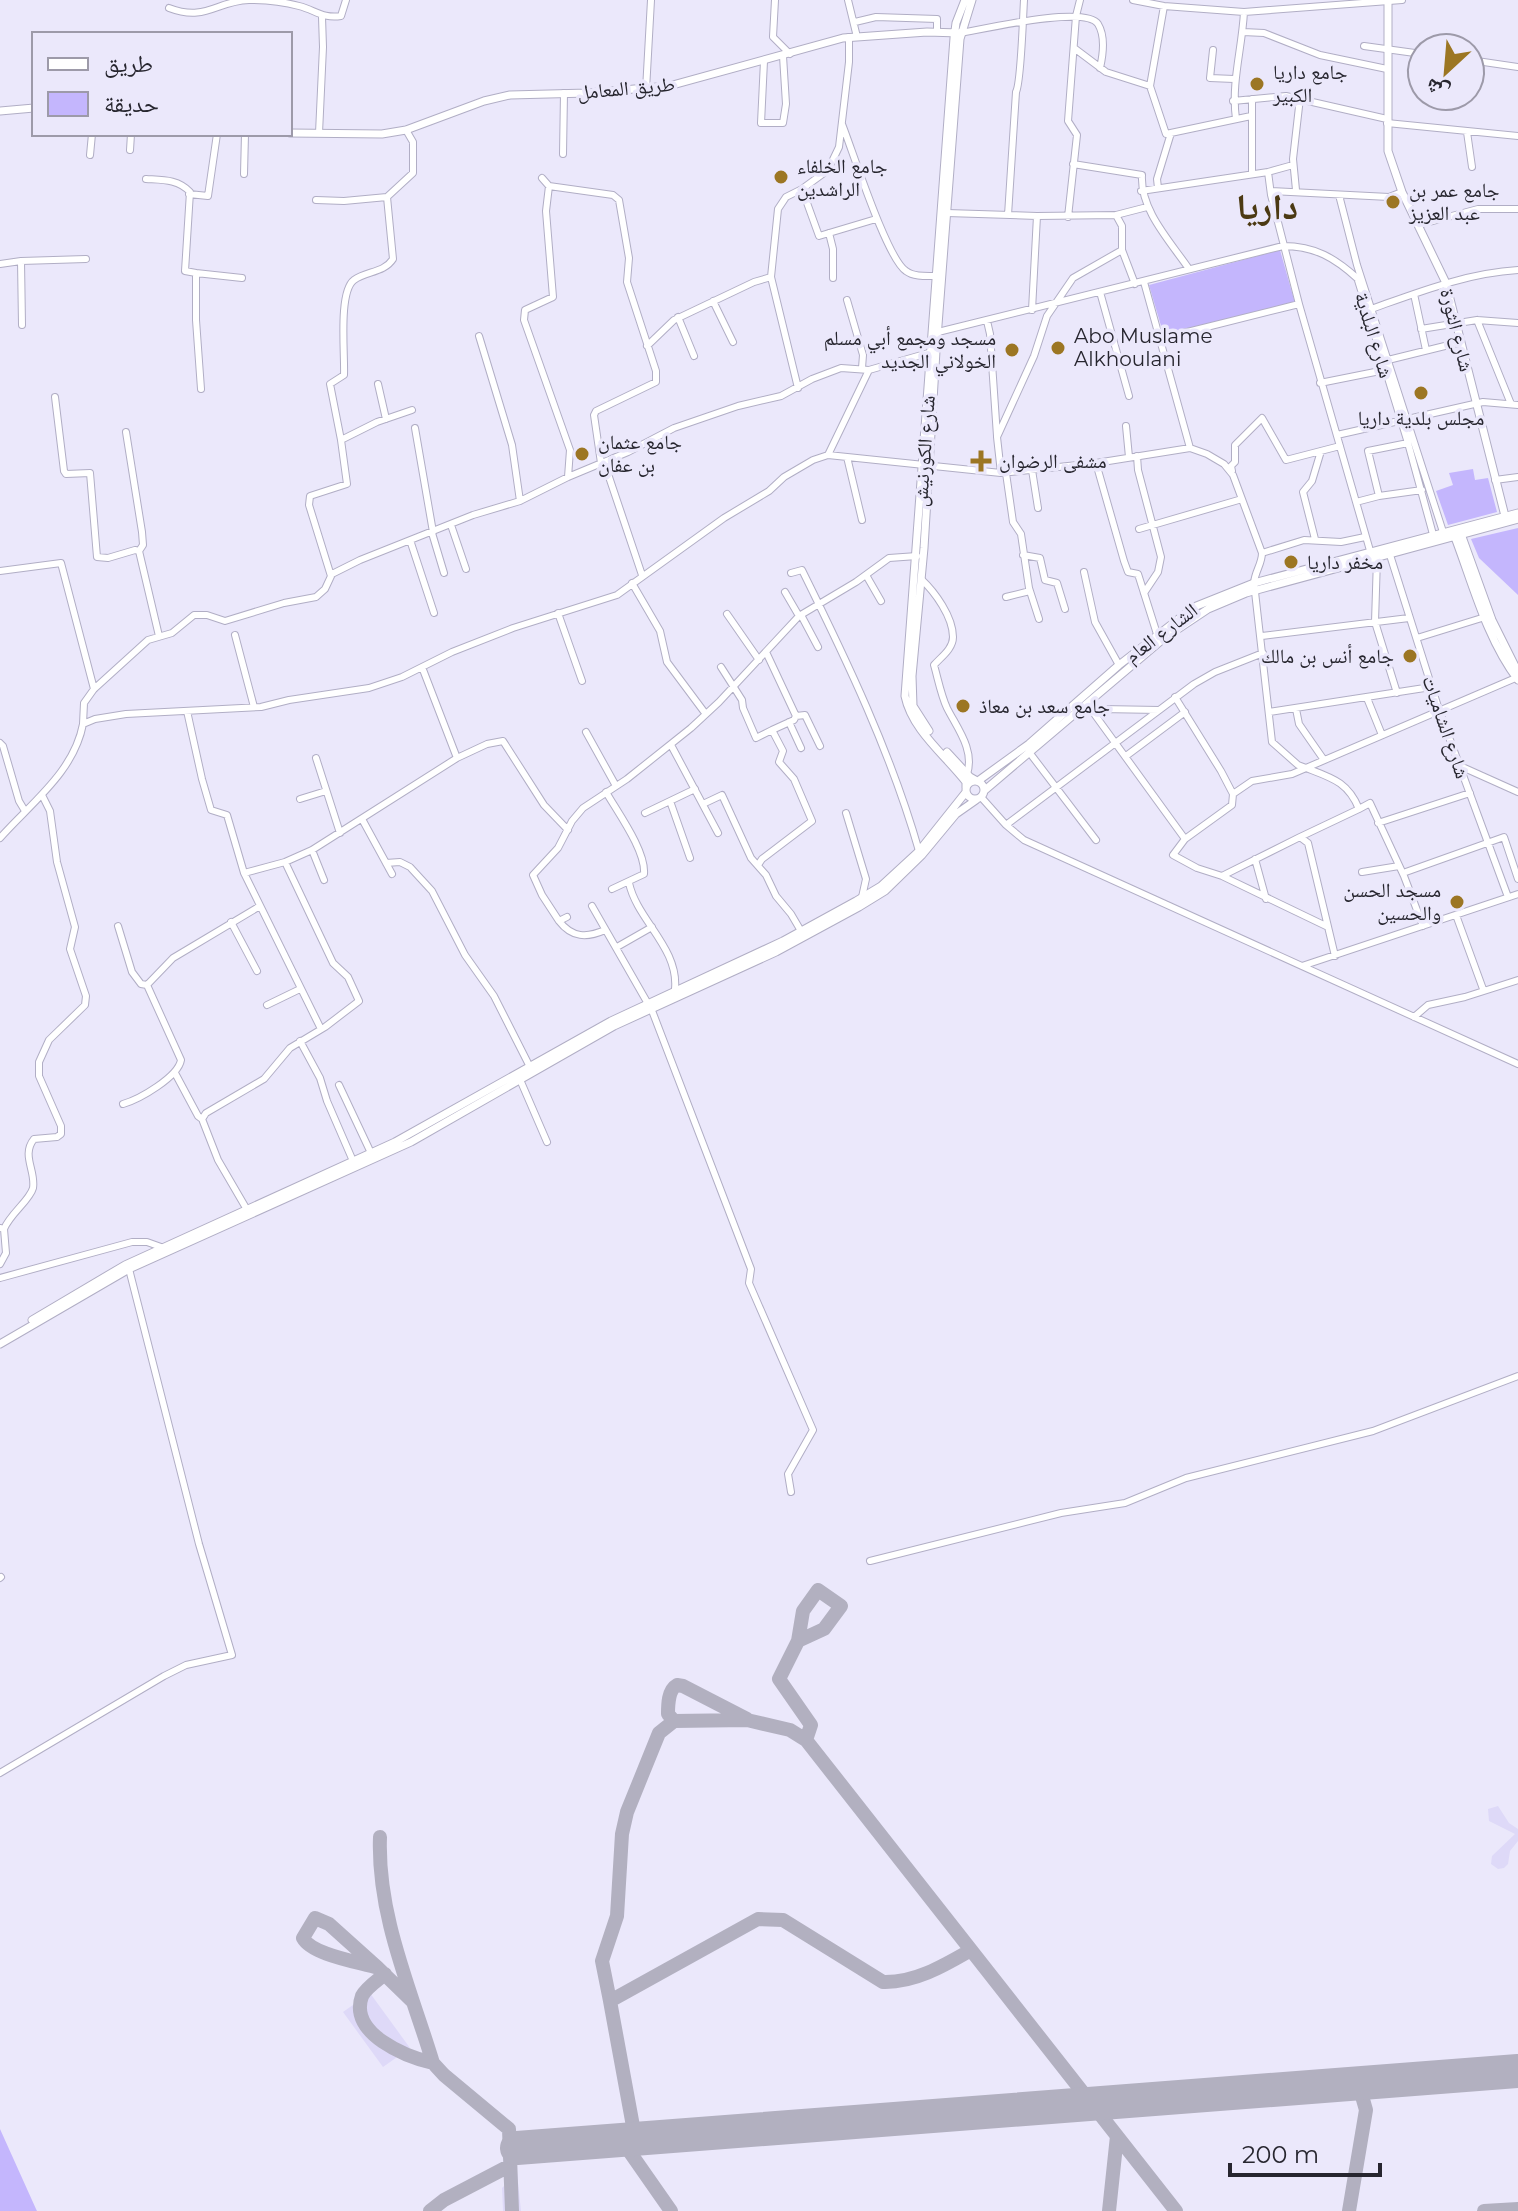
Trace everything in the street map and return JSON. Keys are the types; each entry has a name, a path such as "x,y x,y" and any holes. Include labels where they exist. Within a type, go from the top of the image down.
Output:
{"main road":[{"name":"شارع الكورنيش","path":"935,333 936,276 958,33 965,0"},
{"name":"شارع الكورنيش","path":"925,464 921,579 912,676 913,706 922,722 967,774 978,781 981,796 971,799 966,782 918,726 905,696 933,351 947,213 958,33 972,0"},
{"name":"شارع الثورة","path":"1388,0 1388,151 1402,192 1446,283 1495,480 1513,519"},
{"name":"طريق المعامل","path":"292,133 382,134 406,130 510,95 646,90 853,37 958,33"},
{"path":"0,111 32,108"},
{"name":"الشارع العام","path":"859,902 885,891 922,855 956,814 981,796 1119,665 1194,607 1254,587 1513,519"},
{"path":"1453,534 1506,664 1518,677"},
{"path":"1453,534 1518,677"},
{"name":"الشارع العام","path":"1374,557 1390,555 1434,539"},
{"name":"الشارع العام","path":"859,902 919,851 970,783 1030,748 1186,623 1254,587"},
{"path":"519,1077 530,1067 649,1005 859,902"},
{"path":"0,1342 113,1271 397,1145 675,989 776,952 859,902"},
{"path":"0,1342 163,1249 246,1208 289,1193 371,1153 397,1145"}],"street":[{"path":"169,8 193,15 244,0 298,6 322,17 341,16 346,0"},
{"path":"646,90 651,0"},
{"path":"764,61 761,123 783,123 786,55 773,37 775,0"},
{"path":"798,388 771,277 778,209 786,197 818,179 834,160 839,147 855,22 848,0"},
{"path":"1008,215 1024,0"},
{"path":"1068,217 1077,135 1068,121 1076,16 1080,0"},
{"path":"1133,0 1164,6 1184,4 1244,12 1402,0"},
{"path":"1266,10 1267,0"},
{"path":"1164,6 1150,86 1166,134 1251,116"},
{"path":"1236,119 1234,79 1244,12"},
{"path":"958,33 1022,22 1076,16 1089,18 1098,24 1103,52 1100,68"},
{"path":"319,133 322,17"},
{"path":"855,22 876,17 937,19 937,32"},
{"path":"1243,32 1264,33 1320,55 1387,69"},
{"path":"1364,46 1406,52"},
{"path":"1074,48 1120,79 1150,86"},
{"path":"1213,50 1210,78 1234,79"},
{"path":"1486,62 1518,67"},
{"path":"563,154 564,93"},
{"path":"1233,101 1286,96 1387,121 1518,136"},
{"path":"1296,190 1293,165 1300,98"},
{"path":"1252,99 1252,174"},
{"path":"840,121 876,219 895,259 904,270 918,276 936,276"},
{"path":"316,200 387,197 413,173 413,142 406,130"},
{"path":"1467,132 1472,167"},
{"path":"1158,188 1157,179 1171,133"},
{"path":"90,155 92,136"},
{"path":"130,150 131,136"},
{"path":"189,194 208,196 217,136"},
{"path":"244,174 245,136"},
{"path":"1073,164 1142,175 1141,191 1147,207 1189,269"},
{"path":"1141,191 1268,172 1293,165"},
{"path":"1268,172 1283,246 1320,383 1365,537 1374,557 1375,622 1397,693"},
{"path":"542,178 549,186 613,195 619,200 629,258 627,282 656,371 656,382 596,411 594,415 603,462 642,575"},
{"path":"146,179 183,184 189,194 185,271 242,278"},
{"path":"549,186 546,211 553,297 525,310 524,320 570,450 568,477"},
{"path":"802,189 819,236 876,219"},
{"path":"1271,191 1389,197 1402,192"},
{"path":"1339,195 1357,265"},
{"path":"331,576 309,505 310,496 347,484 330,384 344,375 342,336 350,283 385,268 393,259 387,197"},
{"path":"947,213 1068,217 1116,215 1147,207"},
{"path":"1418,225 1478,209 1518,209"},
{"path":"1116,215 1122,226 1122,250 1135,284"},
{"path":"1032,310 1037,216"},
{"path":"829,233 833,249 833,278"},
{"path":"935,333 1283,246 1299,246 1331,255 1358,279"},
{"path":"997,437 1034,356 1047,316 1073,278 1122,250"},
{"path":"0,264 86,259"},
{"path":"21,261 22,325"},
{"name":"شارع البلدية","path":"1357,265 1358,279 1388,360 1434,539"},
{"name":"شارع البلدية","path":"1357,265 1385,370 1441,523 1453,534"},
{"path":"1370,309 1446,283 1518,270"},
{"path":"196,273 201,389"},
{"path":"647,346 678,317 771,277"},
{"path":"1144,282 1190,448"},
{"path":"1100,292 1129,396"},
{"path":"1414,294 1426,350"},
{"path":"828,455 866,369 847,300"},
{"path":"713,301 733,342"},
{"path":"1159,339 1299,304"},
{"path":"678,317 694,356"},
{"path":"1421,329 1477,320 1518,323"},
{"path":"1477,320 1518,416"},
{"path":"987,321 1003,473 1013,522 1021,534 1030,591 1039,619"},
{"path":"479,336 512,445 520,501"},
{"path":"1388,360 1461,342"},
{"path":"0,838 42,795 72,754 80,739 84,703 94,689 148,640 172,633 194,615 207,615 225,621 316,597 331,576 360,560 473,515 520,501 674,428 738,406 781,396 841,368 866,369 933,351"},
{"path":"1320,383 1385,370"},
{"path":"378,384 386,419"},
{"path":"55,397 64,471 66,474 90,473 97,557 102,559 139,551"},
{"path":"1337,435 1475,404 1515,405"},
{"path":"341,440 412,410"},
{"path":"1340,446 1286,460 1262,418 1235,445 1235,462 1231,466 1262,553 1262,562 1254,575 1254,587 1272,742 1298,765 1345,786 1359,809"},
{"path":"1126,426 1161,557 1158,572 1144,594"},
{"path":"415,428 433,532 444,573"},
{"path":"126,432 142,532 143,545 139,551 159,636"},
{"path":"1379,496 1368,451 1408,443"},
{"path":"83,724 108,716 254,707 369,688 452,652 558,613 603,602 724,518 769,491 784,477 828,455 1003,473 1096,463 1190,448 1224,464 1233,475"},
{"path":"1315,539 1303,492 1312,481 1321,451"},
{"path":"847,457 862,520"},
{"path":"1096,463 1124,561 1128,572 1138,574 1157,634"},
{"path":"1032,470 1038,508"},
{"path":"1495,480 1518,477"},
{"path":"1356,502 1422,490"},
{"path":"1139,529 1242,499"},
{"path":"1431,525 1441,523"},
{"path":"451,525 466,569"},
{"path":"1262,553 1304,540 1341,542 1365,537"},
{"path":"410,540 434,613"},
{"path":"1023,555 1040,558 1045,580 1057,583 1065,609"},
{"name":"شارع الشاميات","path":"1390,555 1431,687 1508,897"},
{"path":"605,930 589,936 571,934 559,921 533,875 558,848 583,808 671,745 734,687 800,615 889,558 917,556"},
{"path":"0,571 61,563 94,689"},
{"path":"791,573 802,570 887,752 919,851"},
{"path":"1084,572 1095,622 1119,665"},
{"path":"866,575 881,601"},
{"path":"921,579 946,613 953,638 949,650 934,665 946,706 966,742 967,774"},
{"path":"632,583 660,631 667,662 705,713"},
{"path":"1006,597 1030,591"},
{"path":"785,592 818,647"},
{"path":"558,613 582,681"},
{"path":"727,614 759,660"},
{"path":"1417,638 1485,617"},
{"path":"1262,636 1409,618"},
{"path":"235,635 254,707"},
{"path":"766,652 796,716"},
{"path":"1006,825 1175,697 1215,672 1263,653"},
{"path":"422,667 457,758"},
{"path":"721,667 742,700 756,738 796,716 805,715 820,746"},
{"path":"1233,794 1252,781 1292,774 1518,677"},
{"path":"1269,712 1431,687"},
{"path":"1175,697 1233,794 1232,805 1185,839 1173,855 1328,927"},
{"path":"1367,698 1382,735"},
{"path":"1087,704 1185,839"},
{"path":"1093,712 1101,709 1159,710"},
{"path":"1296,709 1299,724 1324,760"},
{"path":"187,711 211,810 227,815 244,873 321,1029"},
{"path":"1126,756 1185,712"},
{"path":"789,722 801,748"},
{"path":"770,767 779,762 783,751 772,730"},
{"path":"586,732 616,786"},
{"path":"244,873 285,862 312,850 457,758 487,744 503,741 544,805 568,830"},
{"path":"0,743 25,811"},
{"path":"671,745 718,833"},
{"path":"1030,748 1096,840"},
{"path":"316,758 340,833"},
{"path":"758,865 812,821 794,779 779,762"},
{"path":"1460,766 1518,792"},
{"path":"645,813 695,789"},
{"path":"300,799 326,791"},
{"path":"606,792 634,841 645,869 644,874 612,889"},
{"path":"1378,823 1470,793"},
{"path":"0,1264 6,1253 2,1229 8,1217 32,1192 28,1159 30,1144 34,1139 61,1134 61,1126 39,1076 39,1062 49,1040 85,1005 86,996 70,949 75,927 57,862 50,811 42,795"},
{"path":"703,804 722,795 747,851 801,931"},
{"path":"981,796 1024,840 1518,1064"},
{"path":"670,801 690,858"},
{"path":"1222,876 1370,803 1423,926"},
{"path":"846,813 866,879 859,902"},
{"path":"362,819 392,874"},
{"path":"1300,837 1308,843 1335,956"},
{"path":"1362,872 1401,869 1504,837 1514,856 1518,879"},
{"path":"312,850 324,880"},
{"path":"1255,859 1266,899"},
{"path":"202,1119 206,1113 264,1079 281,1056 300,1041 358,1004 359,998 348,977 333,963 285,862"},
{"path":"386,863 400,862 410,867 432,891 465,955 494,996 530,1067"},
{"path":"629,883 669,956 675,989"},
{"path":"1302,966 1518,894"},
{"path":"147,985 173,958 260,906"},
{"path":"592,906 649,1005 751,1269 749,1283 813,1430 788,1474 791,1492"},
{"path":"1456,915 1483,989"},
{"path":"559,921 567,917"},
{"path":"231,922 257,971"},
{"path":"118,926 132,972 141,984 147,985"},
{"path":"617,947 652,927"},
{"path":"1414,1017 1428,1005 1518,980"},
{"path":"123,1104 142,1097 175,1073 181,1060 147,985"},
{"path":"267,1005 300,989"},
{"path":"300,1041 320,1078 353,1161"},
{"path":"175,1073 202,1119 218,1160 246,1208"},
{"path":"519,1077 547,1142"},
{"path":"339,1085 371,1153"},
{"path":"0,1278 132,1242 147,1242 163,1249"},
{"path":"0,1773 164,1676 186,1665 232,1655 199,1544 129,1269"},
{"path":"870,1561 1061,1513 1125,1503 1186,1478 1373,1431 1518,1376"}],"shaded area":[{"path":"1498,1806 1509,1823 1518,1829 1518,1841 1510,1851 1508,1864 1498,1869 1491,1864 1492,1856 1515,1834 1489,1821 1488,1809"},
{"path":"370,1993 410,2048 383,2067 343,2012"},
{"path":"517,2173 521,2211 503,2211 502,2188"}],"green space":[{"path":"1280,250 1295,303 1164,336 1149,285"},
{"path":"1473,469 1475,480 1488,478 1497,512 1448,525 1436,491 1453,485 1449,473"},
{"path":"1518,528 1518,595 1479,558 1471,539"},
{"path":"0,2129 36,2209 37,2211 0,2211"}],"taxiway":[{"path":"818,1590 841,1606 824,1629 798,1641 803,1611 818,1590"},
{"path":"798,1641 779,1679 811,1725 806,1740"},
{"path":"674,1721 668,1714 668,1702 677,1685 747,1719"},
{"path":"610,2001 602,1961 617,1916 622,1834 627,1812 659,1733 674,1721 747,1720 790,1730 806,1740 1176,2211"},
{"path":"380,1837 384,1895 390,1924 433,2063 509,2129 512,2211"},
{"path":"315,1918 329,1924 378,1968 326,1953 308,1944 303,1938 315,1918"},
{"path":"635,2137 610,2001 758,1919 783,1920 883,1982 907,1980 971,1950"},
{"path":"378,1968 412,2001"},
{"path":"385,1974 362,1996 360,2010 364,2022 382,2042 433,2063"},
{"path":"1349,2211 1366,2110 1358,2082"},
{"path":"1109,2211 1117,2136"},
{"path":"620,2138 671,2211"},
{"path":"430,2211 444,2200 509,2166"},
{"path":"1484,2211 1518,2209"}],"runway":[{"path":"517,2148 1518,2071"}],"place":[{"name":"جامع داريا الكبير","path":"1257,84"},
{"name":"جامع الخلفاء الراشدين","path":"781,177"},
{"name":"جامع عمر بن عبد العزيز","path":"1393,202"},
{"name":"Abo Muslame Alkhoulani","path":"1058,348"},
{"name":"مسجد ومجمع أبي مسلم الخولاني الجديد","path":"1012,350"},
{"name":"مجلس بلدية داريا","path":"1421,393"},
{"name":"جامع عثمان بن عفان","path":"582,454"},
{"name":"مشفى الرضوان","path":"981,461"},
{"name":"مخفر داريا","path":"1291,562"},
{"name":"جامع أنس بن مالك","path":"1410,656"},
{"name":"جامع سعد بن معاذ","path":"963,706"},
{"name":"مسجد الحسن والحسين","path":"1457,902"}],"district":[{"name":"داريا","path":"1267,206"}]}
